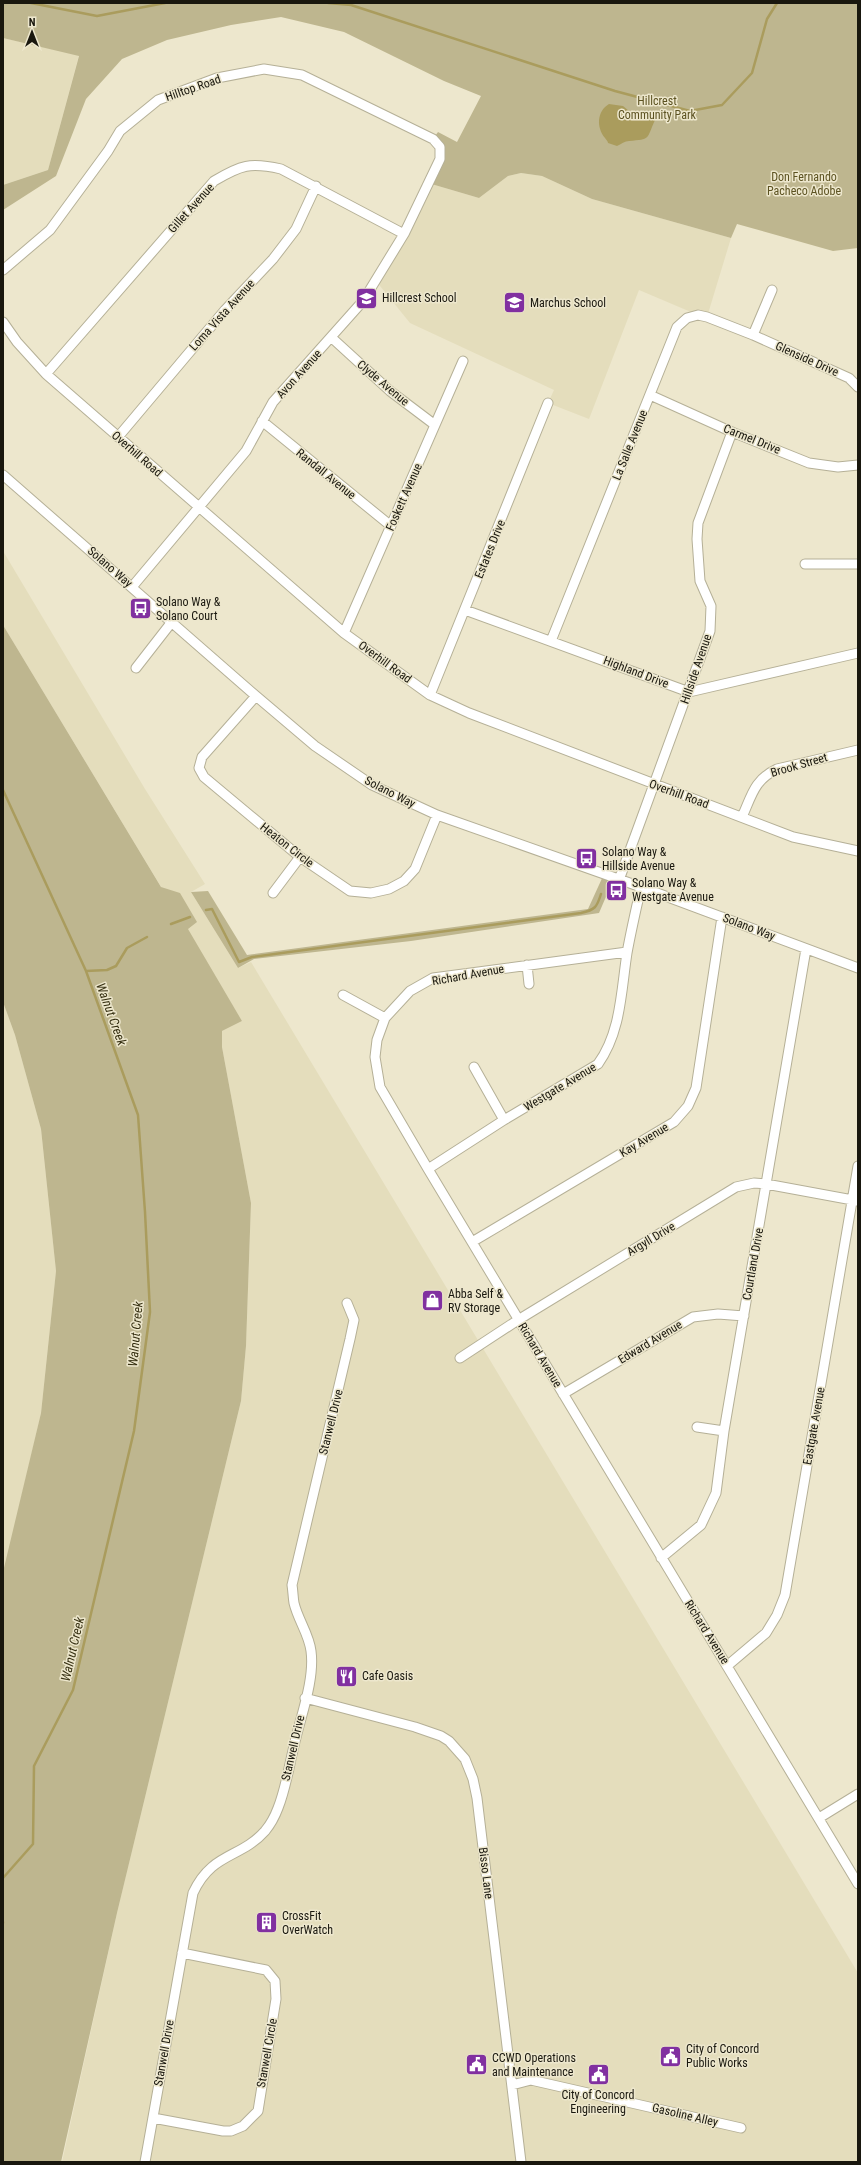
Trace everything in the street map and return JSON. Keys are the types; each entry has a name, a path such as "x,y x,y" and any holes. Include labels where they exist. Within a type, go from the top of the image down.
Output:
{"street":[{"name":"Hilltop Road","path":"3,270 50,230 108,151 120,132 158,100 217,78 264,69 302,75 433,139 440,147"},
{"name":"Avon Avenue","path":"132,587 246,451 274,402 332,338 363,301 404,234 440,160 440,147"},
{"name":"Gillet Avenue","path":"46,374 214,181 237,167 260,164 281,169 316,186 404,234"},
{"name":"Loma Vista Avenue","path":"118,437 225,310 273,259 296,229 316,186"},
{"path":"753,335 772,290"},
{"name":"La Salle Avenue","path":"552,641 677,326 687,318 698,315 753,335"},
{"name":"Overhill Road","path":"3,322 17,342 46,374 199,508 344,633 430,695 469,713 793,837 858,851"},
{"name":"Glenside Drive","path":"753,335 849,378 858,387"},
{"name":"Clyde Avenue","path":"332,338 390,391 435,425"},
{"name":"Foskett Avenue","path":"344,633 463,362"},
{"name":"Carmel Drive","path":"650,395 732,432 809,463 838,467 858,465"},
{"name":"Estates Drive","path":"430,695 548,403"},
{"name":"Randall Avenue","path":"262,422 391,526"},
{"name":"Hillside Avenue","path":"619,880 689,692 710,631 711,606 700,581 697,539 698,523 732,432"},
{"name":"Solano Way","path":"3,475 132,587 171,623 315,746 372,785 437,815 641,887 858,968"},
{"path":"806,564 858,564"},
{"name":"Highland Drive","path":"465,610 689,692"},
{"path":"136,668 171,623"},
{"path":"689,692 858,653"},
{"name":"Heaton Circle","path":"256,696 202,757 199,768 204,778 300,857 350,891 371,893 389,889 404,881 415,869 437,815"},
{"name":"Brook Street","path":"742,817 757,782 766,775 777,769 858,750"},
{"path":"273,893 300,857"},
{"name":"Westgate Avenue","path":"428,1169 504,1120 598,1064 609,1050 616,1030 627,952 641,887"},
{"name":"Kay Avenue","path":"472,1242 674,1122 688,1106 696,1088 722,917"},
{"name":"Courtland Drive","path":"661,1558 701,1525 716,1493 724,1431 806,949"},
{"name":"Richard Avenue","path":"627,952 433,978 410,991 386,1018 377,1040 375,1057 380,1087 518,1320 661,1558 728,1666 858,1884"},
{"path":"527,965 529,984"},
{"path":"343,995 386,1018"},
{"path":"474,1066 504,1120"},
{"name":"Eastgate Avenue","path":"728,1666 766,1633 777,1615 785,1595 855,1201 858,1166"},
{"name":"Argyll Drive","path":"460,1358 518,1320 736,1187 754,1183 766,1184 855,1201"},
{"name":"Stanwell Drive","path":"145,2162 189,1907 198,1883 206,1871 217,1862 257,1838 265,1831 275,1816 284,1788 312,1671 312,1652 309,1640 294,1604 292,1585 354,1320 347,1303"},
{"name":"Edward Avenue","path":"563,1394 694,1317 718,1314 744,1316"},
{"path":"697,1427 724,1431"},
{"name":"Bisso Lane","path":"305,1698 428,1731 449,1741 465,1759 473,1779 477,1798 521,2162"},
{"path":"819,1818 858,1794"},
{"name":"Stanwell Circle","path":"153,2118 209,2129 231,2131 243,2126 258,2111 276,1999 275,1981 266,1970 182,1953"},
{"name":"Gasoline Alley","path":"512,2084 531,2080 741,2128"}],"shaded area":[{"path":"3,38 79,55 48,170 3,185"},
{"path":"609,104 623,106 629,111 655,120 649,135 645,139 626,142 617,146 608,143 600,129 599,120 602,111"},
{"name":"Marchus School","path":"521,173 542,176 592,199 731,238 707,317 698,315 639,290 589,419 548,403 554,390 410,323 376,281 428,183 479,198 508,176"},
{"path":"3,551 145,789 205,884 191,892 238,968 251,962 858,1973 858,2162 62,2162 117,1913 241,1401 246,1346 251,1203 222,1047 222,1031 242,1021 3,625"},
{"path":"3,1002 15,1035 41,1129 56,1271 41,1413 3,1576"}],"green space":[{"name":"Hillcrest Community Park","path":"3,3 858,3 858,248 833,251 737,224 731,238 592,199 542,176 521,173 508,176 479,198 428,183 440,159 433,139 438,132 457,142 481,96 444,81 344,32 281,17 231,25 167,40 122,59 86,99 56,176 3,210 3,185 48,170 79,56 3,38"},
{"path":"3,625 161,887 180,893 197,922 188,929 242,1021 222,1031 222,1047 251,1203 246,1346 241,1401 117,1913 61,2162 3,2162 3,1572 41,1413 56,1271 41,1129 15,1035 3,1002"},
{"path":"604,874 614,878 599,913 411,941 254,959 238,968 191,892 208,891 247,955 588,909"}],"waterway":[{"path":"31,3 97,16 165,3"},
{"path":"328,3 351,5 615,91 690,111 722,105 752,73 767,19 777,3"},
{"name":"Walnut Creek","path":"3,790 86,971 138,1115 150,1312 134,1431 73,1690 34,1766 33,1844 3,1878"},
{"path":"206,910 212,909 239,962 252,957 581,913 589,911 595,907 601,894"},
{"path":"171,924 190,917"},
{"path":"86,971 107,970 116,966 127,948 147,937"}],"place":[{"name":"Hillcrest School","path":"366,298"},
{"name":"Marchus School","path":"514,303"},
{"name":"Solano Way & Solano Court","path":"140,609"},
{"name":"Solano Way & Hillside Avenue","path":"586,859"},
{"name":"Solano Way & Westgate Avenue","path":"617,890"},
{"name":"Abba Self & RV Storage","path":"433,1301"},
{"name":"Cafe Oasis","path":"347,1676"},
{"name":"CrossFit OverWatch","path":"266,1923"},
{"name":"City of Concord Public Works","path":"670,2056"},
{"name":"CCWD Operations and Maintenance","path":"477,2065"},
{"name":"City of Concord Engineering","path":"598,2074"}],"park label":[{"name":"Don Fernando Pacheco Adobe","path":"804,184"}]}
